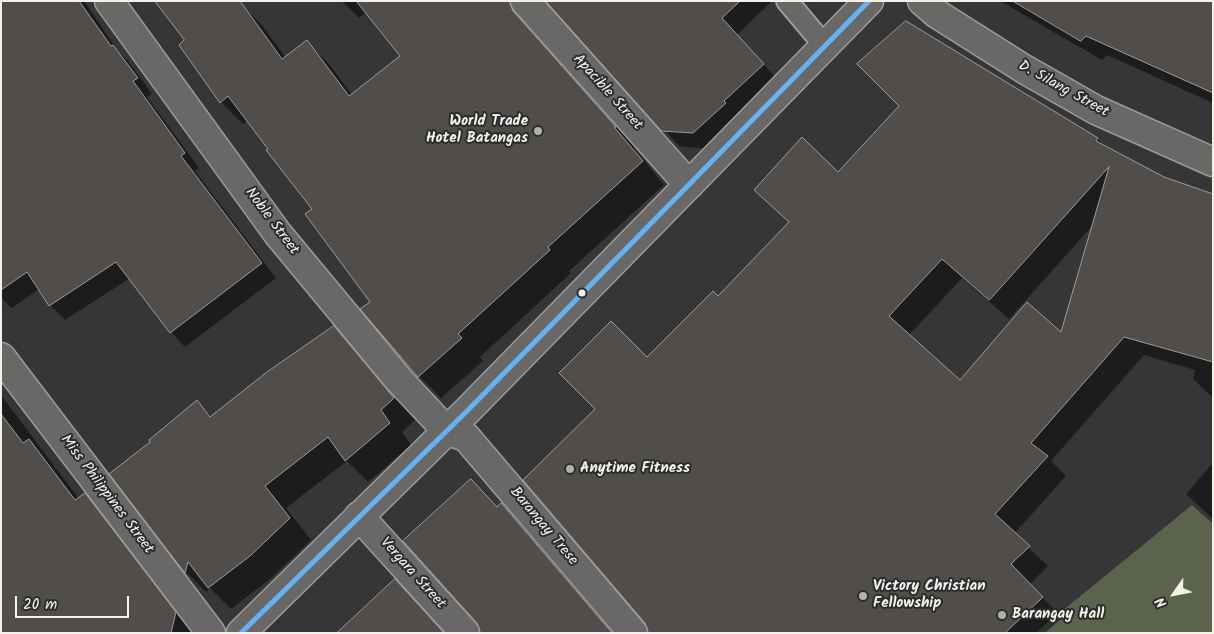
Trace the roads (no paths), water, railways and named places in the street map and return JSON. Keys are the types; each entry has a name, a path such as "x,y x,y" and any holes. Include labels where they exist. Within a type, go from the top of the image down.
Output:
{"street":[{"name":"Noble Street","path":"109,1 278,234 399,380 447,431"},
{"name":"Apacible Street","path":"525,1 689,185"},
{"path":"241,633 447,431 869,1"},
{"name":"D. Silang Street","path":"922,1 936,14 1096,110 1213,162"},
{"name":"Miss Philippines Street","path":"1,358 212,633"},
{"name":"Barangay Trese","path":"447,431 466,437 633,633"},
{"name":"Vergara Street","path":"359,516 465,633"}],"lane":[{"path":"787,1 825,46"}],"place":[{"name":"World Trade Hotel Batangas","path":"538,131"},
{"name":"Anytime Fitness","path":"570,469"},
{"name":"Victory Christian Fellowship","path":"863,596"},
{"name":"Barangay Hall","path":"1002,615"}]}
